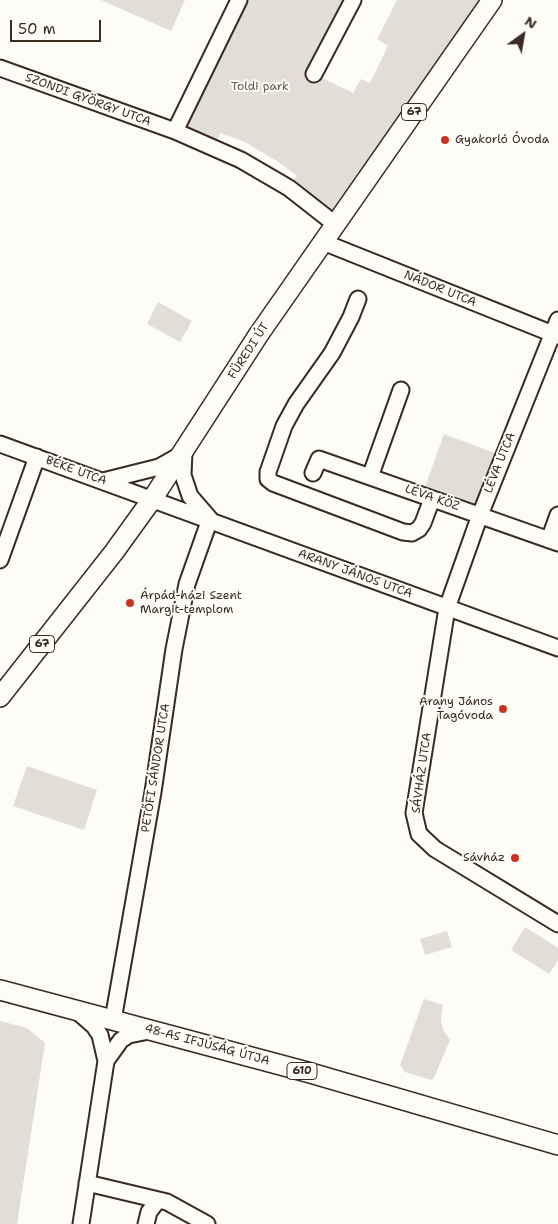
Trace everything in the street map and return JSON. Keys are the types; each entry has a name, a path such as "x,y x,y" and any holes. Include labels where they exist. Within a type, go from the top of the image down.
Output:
{"main road":[{"name":"FÜREDI ÚT","path":"0,697 114,552 153,498 259,334 492,0"},
{"name":"48-AS IFJÚSÁG ÚTJA","path":"0,990 387,1094 558,1145"}],"street":[{"path":"175,131 239,0"},
{"path":"314,74 353,0"},
{"name":"SZONDI GYÖRGY UTCA","path":"0,68 175,131 242,160 270,176 335,224"},
{"name":"NÁDOR UTCA","path":"323,242 556,330"},
{"path":"358,299 351,317 332,353 296,404 284,426 268,472 268,479 273,484 403,532 412,533 419,529 432,499"},
{"name":"LÉVA UTCA","path":"447,608 480,515 556,330"},
{"path":"370,476 401,390"},
{"name":"BÉKE UTCA","path":"0,444 153,498"},
{"path":"103,481 159,467 184,452"},
{"path":"184,452 184,475 190,496 210,519"},
{"path":"0,560 37,457"},
{"name":"LÉVA KÖZ","path":"313,473 319,459 553,541"},
{"name":"ARANY JÁNOS UTCA","path":"153,498 558,648"},
{"path":"553,541 558,515"},
{"name":"PETŐFI SÁNDOR UTCA","path":"113,1020 153,792 174,649 187,584 210,519"},
{"name":"SÁVHÁZ UTCA","path":"447,608 414,813 420,834 435,849 558,924"},
{"path":"76,1010 94,1026 100,1035 106,1061 81,1224"},
{"path":"106,1061 121,1040 139,1031 153,1030"},
{"path":"87,1182 176,1206 207,1224"},
{"path":"146,1224 149,1212 158,1200"}],"green space":[{"path":"101,0 185,0 171,31"},
{"name":"Toldi park","path":"239,0 353,0 314,74 353,93 361,79 370,83 388,46 377,39 397,0 492,0 335,224 289,188 297,176 280,163 245,142 220,133 215,148 175,131"},
{"path":"158,302 192,321 180,342 147,324"},
{"path":"444,434 503,456 480,515 422,495"},
{"path":"27,766 97,790 84,830 13,806"},
{"path":"525,927 558,948 558,960 549,974 511,950"},
{"path":"447,931 452,947 425,955 420,939"},
{"path":"424,999 443,1005 441,1019 443,1030 450,1040 434,1078 431,1080 405,1072 400,1065"},
{"path":"0,1021 27,1028 45,1043 17,1224 0,1224"}],"place":[{"name":"Gyakorló Óvoda","path":"445,140"},
{"name":"Árpád-házi Szent Margit-templom","path":"130,603"},
{"name":"Arany János Tagóvoda","path":"503,709"},
{"name":"Sávház","path":"515,858"}]}
